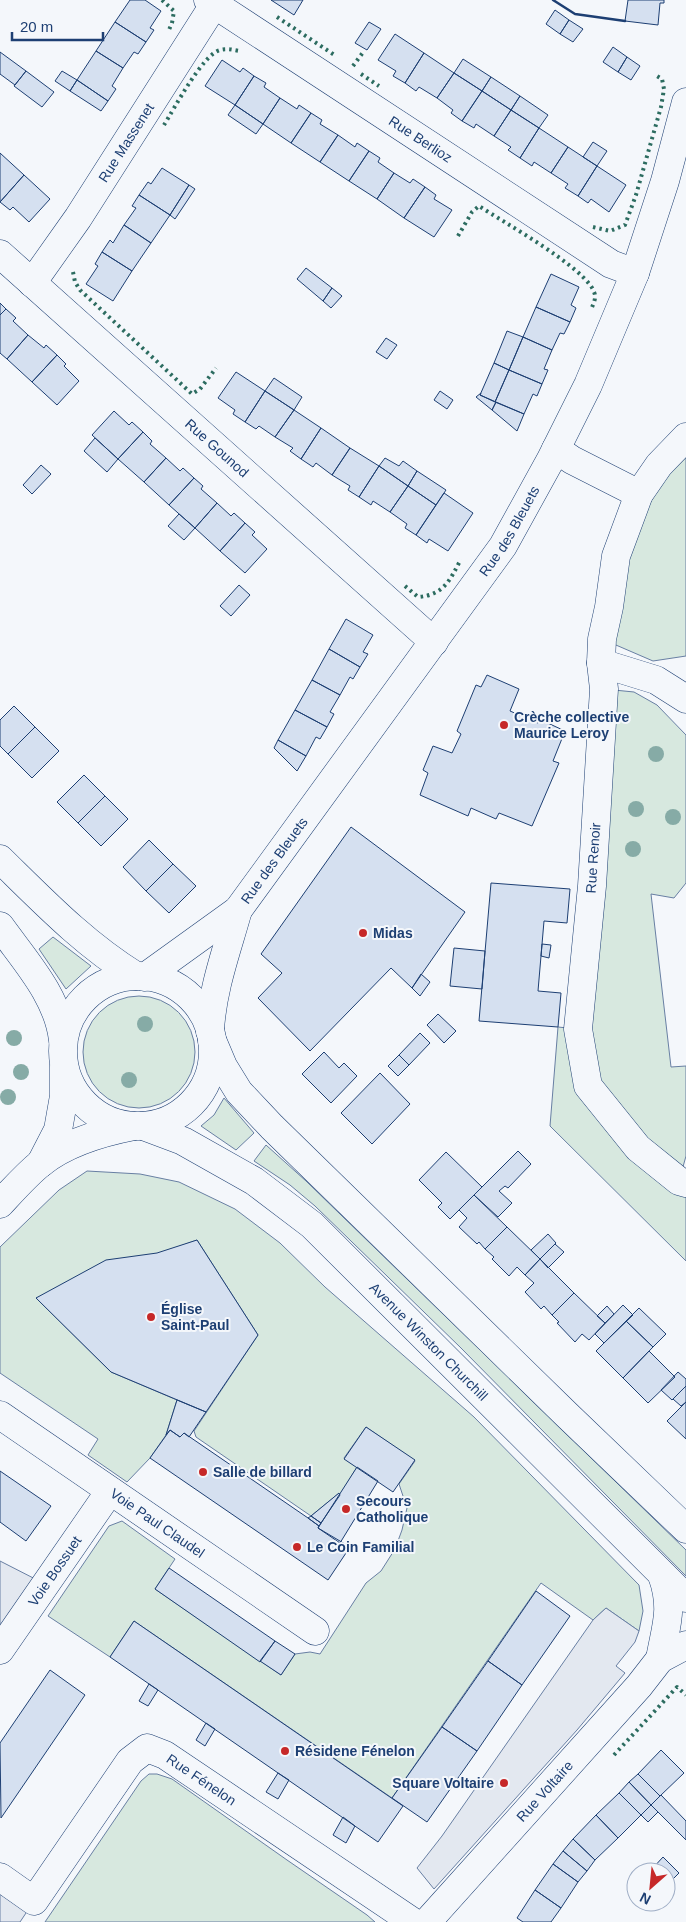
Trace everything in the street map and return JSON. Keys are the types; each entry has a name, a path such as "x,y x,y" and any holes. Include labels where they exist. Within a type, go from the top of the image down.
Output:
{"street":[{"name":"Rue Berlioz","path":"213,1 611,264 635,273"},
{"name":"Rue Massenet","path":"32,283 78,218 213,1"},
{"name":"Rue des Bleuets","path":"141,976 238,910 503,546 556,449 588,385 635,273 666,181 686,102"},
{"name":"Rue Gounod","path":"0,254 434,642"},
{"name":"Rue Renoir","path":"686,437 659,465 639,494 616,556 609,607 602,639 601,663 604,689 592,886 578,1029 588,1086 638,1148 679,1181 686,1183"},
{"path":"556,449 572,460 639,494"},
{"path":"601,663 656,680 686,699"},
{"path":"0,859 78,935 110,960 141,976 169,983 190,997 202,1012 223,1066 239,1092 272,1128 686,1529"},
{"name":"Rue des Bleuets","path":"211,1036 211,1007 238,910"},
{"path":"0,926 48,993 59,1020 63,1040 64,1096 58,1130 42,1162"},
{"path":"63,1040 72,1015 90,994 107,983 141,976"},
{"path":"0,1204 42,1162 65,1148 111,1131 161,1123 185,1110 198,1096 208,1079 213,1060 211,1036"},
{"path":"64,1067 70,1084 86,1106 108,1120 125,1126 139,1126"},
{"name":"Avenue Winston Churchill","path":"139,1126 183,1141 254,1181 312,1225 686,1598"},
{"name":"Voie Paul Claudel","path":"0,1415 315,1631"},
{"name":"Voie Bossuet","path":"0,1650 23,1614 110,1491"},
{"name":"Rue Voltaire","path":"660,1659 669,1613 668,1592 662,1575"},
{"name":"Rue Voltaire","path":"428,1922 639,1686 660,1659 686,1644"},
{"name":"Rue Fénelon","path":"0,1877 34,1901 130,1760 147,1748 164,1754 413,1922"}],"shaded area":[{"path":"686,437 686,656 653,661 602,639 616,556"},
{"path":"604,689 634,692 657,705 686,735 686,883 674,898 651,894 671,1067 686,1066 686,1156 679,1181 686,1192 686,1261 550,1126 558,1027 577,1029"},
{"path":"53,937 91,966 66,989 39,949"},
{"path":"139,996 161,1000 179,1012 191,1030 195,1052 191,1074 179,1092 161,1104 139,1108 117,1104 99,1092 87,1074 83,1052 87,1030 99,1012 117,1000"},
{"path":"224,1098 254,1133 236,1150 201,1126 214,1115"},
{"path":"266,1145 306,1181 686,1550 686,1576 461,1348 315,1206 290,1185 254,1161"},
{"path":"87,1171 140,1174 179,1182 235,1209 280,1243 325,1287 474,1417 639,1585 643,1611 639,1631 606,1608 593,1620 541,1583 392,1798 134,1621 110,1657 48,1616 109,1526 122,1521 175,1559 155,1589 281,1675 295,1654 310,1652 320,1654 366,1583 381,1571 395,1549 407,1508 399,1484 415,1461 366,1427 344,1458 357,1467 340,1495 338,1494 311,1516 196,1437 194,1431 258,1335 197,1240 36,1298 111,1372 177,1400 166,1435 150,1458 127,1482 88,1455 98,1439 0,1373 0,1247 59,1190"},
{"path":"0,1561 45,1584 0,1650"},
{"name":"Square Voltaire","path":"606,1608 639,1631 635,1642 616,1666 625,1673 577,1730 434,1889 417,1868 442,1836 593,1620"},
{"path":"149,1774 157,1774 172,1779 375,1922 45,1922 141,1781"},
{"path":"0,1877 34,1901 20,1922 0,1922"}],"building":[{"path":"130,0 145,0 161,11 150,28 154,30 146,42 115,22"},
{"path":"271,0 303,0 294,15"},
{"path":"628,0 664,0 664,3 660,3 658,25 625,21"},
{"path":"555,10 569,20 560,34 546,24"},
{"path":"569,20 583,29 573,42 560,34"},
{"path":"115,22 146,42 138,54 134,52 123,68 96,51"},
{"path":"369,22 381,29 367,50 355,43"},
{"path":"395,34 424,53 405,83 393,76 396,71 378,60"},
{"path":"613,47 627,57 618,72 603,62"},
{"path":"96,51 123,68 112,86 116,89 108,101 77,80"},
{"path":"0,52 26,71 15,85 0,74"},
{"path":"424,53 454,73 437,98 419,87 416,91 405,83"},
{"path":"627,57 640,66 631,80 618,72"},
{"path":"463,59 491,77 482,91 454,73"},
{"path":"222,60 240,72 243,68 254,76 235,105 205,86"},
{"path":"26,71 54,92 42,107 14,86"},
{"path":"62,71 77,80 70,91 55,81"},
{"path":"454,73 482,91 462,121 451,113 453,110 437,98"},
{"path":"254,76 266,83 264,87 280,98 263,124 235,105"},
{"path":"491,77 520,96 511,110 482,91"},
{"path":"77,80 108,101 101,111 70,91"},
{"path":"482,91 511,110 494,136 476,124 474,128 462,121"},
{"path":"520,96 548,115 539,128 511,110"},
{"path":"280,98 297,109 299,105 311,113 291,143 263,124"},
{"path":"235,105 263,124 256,134 228,115"},
{"path":"511,110 539,128 520,158 508,150 511,147 494,136"},
{"path":"311,113 322,120 320,124 338,135 320,162 291,143"},
{"path":"539,128 568,147 551,173 534,162 532,166 520,158"},
{"path":"338,135 355,147 357,143 369,151 349,181 320,162"},
{"path":"593,142 607,151 597,166 583,157"},
{"path":"568,147 597,166 578,196 565,188 568,184 551,173"},
{"path":"369,151 380,158 378,162 394,173 377,199 349,181"},
{"path":"0,153 24,175 0,202"},
{"path":"597,166 626,185 609,212 591,199 588,203 578,196"},
{"path":"162,168 189,185 170,215 139,195 148,182 151,184"},
{"path":"394,173 410,183 413,179 425,187 404,218 377,199"},
{"path":"24,175 50,199 29,222 13,207 10,210 0,202"},
{"path":"189,185 195,189 175,219 170,215"},
{"path":"425,187 436,195 434,199 452,210 434,237 404,218"},
{"path":"139,195 170,215 151,243 124,225 136,208 132,206"},
{"path":"124,225 151,243 132,271 102,252 110,240 113,243"},
{"path":"102,252 132,271 113,301 86,284 98,266 95,264"},
{"path":"306,268 332,288 323,301 297,279"},
{"path":"551,274 579,287 571,305 576,308 570,322 536,307"},
{"path":"332,288 342,296 331,308 323,301"},
{"path":"0,303 6,309 0,315"},
{"path":"536,307 570,322 564,334 560,333 552,350 523,337"},
{"path":"6,309 16,318 13,321 28,335 7,359 0,353 0,315"},
{"path":"507,331 523,337 509,370 494,363"},
{"path":"28,335 44,348 46,345 57,355 32,382 7,359"},
{"path":"523,337 552,350 544,369 548,370 542,384 509,370"},
{"path":"386,338 397,345 387,359 376,352"},
{"path":"57,355 66,364 64,366 79,381 57,405 32,382"},
{"path":"494,363 509,370 495,402 480,395"},
{"path":"509,370 542,384 537,396 533,394 524,414 495,402"},
{"path":"236,372 265,391 245,422 233,414 235,410 218,398"},
{"path":"274,378 302,397 294,410 265,391"},
{"path":"265,391 294,410 275,437 259,426 256,429 245,422"},
{"path":"440,391 453,400 447,409 434,400"},
{"path":"481,393 480,395 496,402 492,410 476,397"},
{"path":"496,402 524,414 517,431 492,410"},
{"path":"294,410 321,428 301,459 290,451 293,448 275,437"},
{"path":"114,411 129,425 132,422 143,432 118,459 92,435"},
{"path":"321,428 350,448 332,475 316,463 313,467 301,459"},
{"path":"143,432 152,441 150,444 166,458 144,482 118,459"},
{"path":"95,438 118,459 107,472 84,451"},
{"path":"350,448 379,466 359,497 348,490 350,486 332,475"},
{"path":"166,458 180,471 183,468 194,478 169,505 144,482"},
{"path":"385,458 399,466 403,461 417,471 408,486 379,466"},
{"path":"41,465 51,474 32,494 23,485"},
{"path":"379,466 408,486 390,512 373,501 371,505 359,497"},
{"path":"417,471 446,490 436,505 408,486"},
{"path":"194,478 203,486 201,489 217,503 195,528 169,505"},
{"path":"408,486 436,505 416,535 405,528 407,524 390,512"},
{"path":"444,493 473,513 448,551 429,539 427,543 416,535"},
{"path":"217,503 231,516 234,513 245,523 220,551 195,528"},
{"path":"179,514 195,528 184,540 168,526"},
{"path":"245,523 255,532 252,535 267,549 245,573 220,551"},
{"path":"239,585 250,595 231,616 220,606"},
{"path":"346,619 373,635 363,652 368,654 360,667 329,649"},
{"path":"329,649 360,667 353,679 350,677 340,695 312,680"},
{"path":"487,675 519,689 510,711 538,723 539,719 565,731 553,761 559,763 532,826 499,813 496,819 471,808 468,816 420,795 428,773 423,770 433,746 452,753 461,734 457,731 476,685 481,687"},
{"path":"312,680 340,695 330,712 334,714 327,727 295,710"},
{"path":"14,706 35,727 8,754 0,746 0,720"},
{"path":"295,710 327,727 320,739 316,737 306,756 278,740"},
{"path":"35,727 59,751 32,778 8,754"},
{"path":"278,740 306,756 297,771 274,748"},
{"path":"84,775 105,796 78,823 57,802"},
{"path":"105,796 128,819 101,846 78,823"},
{"name":"Midas","path":"351,827 465,912 412,988 391,968 310,1051 258,998 282,973 261,954"},
{"path":"149,840 173,864 146,891 123,867"},
{"path":"173,864 196,886 169,913 146,891"},
{"path":"491,883 570,889 567,923 544,921 538,991 561,993 558,1027 479,1021"},
{"path":"542,944 551,945 549,958 541,956"},
{"path":"454,948 485,951 482,989 450,986"},
{"path":"421,974 430,982 420,996 412,988"},
{"path":"438,1014 456,1031 444,1043 427,1025"},
{"path":"420,1033 430,1043 409,1065 399,1055"},
{"path":"324,1052 339,1068 344,1063 357,1076 331,1103 302,1074"},
{"path":"399,1055 409,1065 398,1076 388,1066"},
{"path":"380,1073 410,1104 372,1144 341,1113"},
{"path":"518,1151 531,1164 508,1188 505,1186 499,1191 512,1203 498,1217 474,1195"},
{"path":"446,1152 482,1187 450,1219 438,1207 442,1203 419,1180"},
{"path":"474,1195 507,1227 485,1249 459,1227 467,1218 459,1210"},
{"path":"507,1227 540,1259 525,1275 517,1267 509,1276 485,1249"},
{"path":"548,1234 556,1243 540,1259 531,1250"},
{"name":"Église Saint-Paul","path":"197,1240 258,1335 206,1412 111,1372 36,1298 106,1260 157,1253"},
{"path":"555,1244 564,1252 548,1268 540,1259"},
{"path":"540,1259 574,1293 552,1315 544,1306 541,1309 525,1292 534,1283 525,1275"},
{"path":"574,1293 605,1323 589,1340 582,1334 575,1342 552,1315"},
{"path":"623,1305 633,1315 604,1343 595,1334"},
{"path":"607,1306 614,1314 605,1323 597,1316"},
{"path":"639,1308 666,1334 653,1347 626,1321"},
{"path":"626,1321 653,1347 623,1378 596,1351"},
{"path":"649,1351 675,1377 648,1403 623,1378"},
{"path":"678,1372 686,1379 686,1386 672,1400 661,1390"},
{"path":"686,1386 686,1402 681,1406 673,1399"},
{"path":"177,1400 206,1412 189,1437 184,1433 180,1437 170,1430 166,1435"},
{"path":"686,1402 686,1439 667,1421"},
{"path":"366,1427 415,1460 393,1492 344,1459"},
{"path":"170,1430 180,1437 184,1433 308,1518 319,1526 318,1528 350,1547 328,1580 150,1458"},
{"name":"Secours Catholique","path":"357,1467 378,1481 340,1543 318,1528"},
{"path":"0,1471 51,1506 26,1541 0,1522"},
{"path":"339,1493 340,1495 321,1523 311,1516"},
{"path":"311,1516 321,1523 319,1526 308,1518"},
{"path":"169,1568 275,1641 260,1662 155,1589"},
{"path":"536,1591 570,1616 522,1685 488,1661"},
{"name":"Résidene Fénelon","path":"134,1621 403,1806 378,1842 110,1657"},
{"path":"275,1641 295,1654 281,1675 260,1661"},
{"path":"488,1661 522,1685 477,1751 442,1727"},
{"path":"50,1670 85,1695 1,1818 0,1743"},
{"path":"149,1684 158,1690 148,1706 139,1701"},
{"path":"206,1723 215,1729 205,1746 196,1740"},
{"path":"442,1727 477,1751 427,1822 392,1798"},
{"path":"661,1750 684,1773 660,1796 638,1774"},
{"path":"278,1773 289,1780 278,1799 266,1792"},
{"path":"638,1774 660,1796 651,1805 629,1782"},
{"path":"629,1782 651,1805 641,1815 619,1793"},
{"path":"619,1793 641,1815 618,1838 596,1815"},
{"path":"661,1795 686,1821 686,1840 651,1805"},
{"path":"651,1805 658,1812 648,1822 641,1815"},
{"path":"596,1815 618,1838 595,1860 573,1839"},
{"path":"343,1817 355,1826 346,1843 333,1835"},
{"path":"573,1839 595,1860 587,1871 563,1851"},
{"path":"563,1851 587,1871 578,1882 553,1864"},
{"path":"663,1857 668,1862 658,1862"},
{"path":"553,1864 578,1882 561,1908 535,1890"},
{"path":"535,1890 561,1908 551,1922 523,1922 517,1918"}],"hedge":[{"path":"162,0 174,11 168,32"},
{"path":"277,17 336,56"},
{"path":"164,125 205,61 220,50 240,51"},
{"path":"353,66 364,51"},
{"path":"361,74 379,86"},
{"path":"593,227 610,231 625,225 636,195 661,107 664,89 662,79 657,76"},
{"path":"458,236 472,212 479,206 560,258 588,282 595,294 591,310"},
{"path":"73,272 75,282 80,290 192,394 200,389 216,368"},
{"path":"405,586 418,597 434,593 440,590 449,580 461,559"},
{"path":"614,1755 677,1687 686,1695"}],"wall":[{"path":"553,0 575,14 625,21"}],"place":[{"name":"Crèche collective Maurice Leroy","path":"504,725"},
{"name":"Midas","path":"363,933"},
{"name":"Église Saint-Paul","path":"151,1317"},
{"name":"Salle de billard","path":"203,1472"},
{"name":"Secours Catholique","path":"346,1509"},
{"name":"Le Coin Familial","path":"297,1547"},
{"name":"Résidene Fénelon","path":"285,1751"},
{"name":"Square Voltaire","path":"504,1783"}]}
